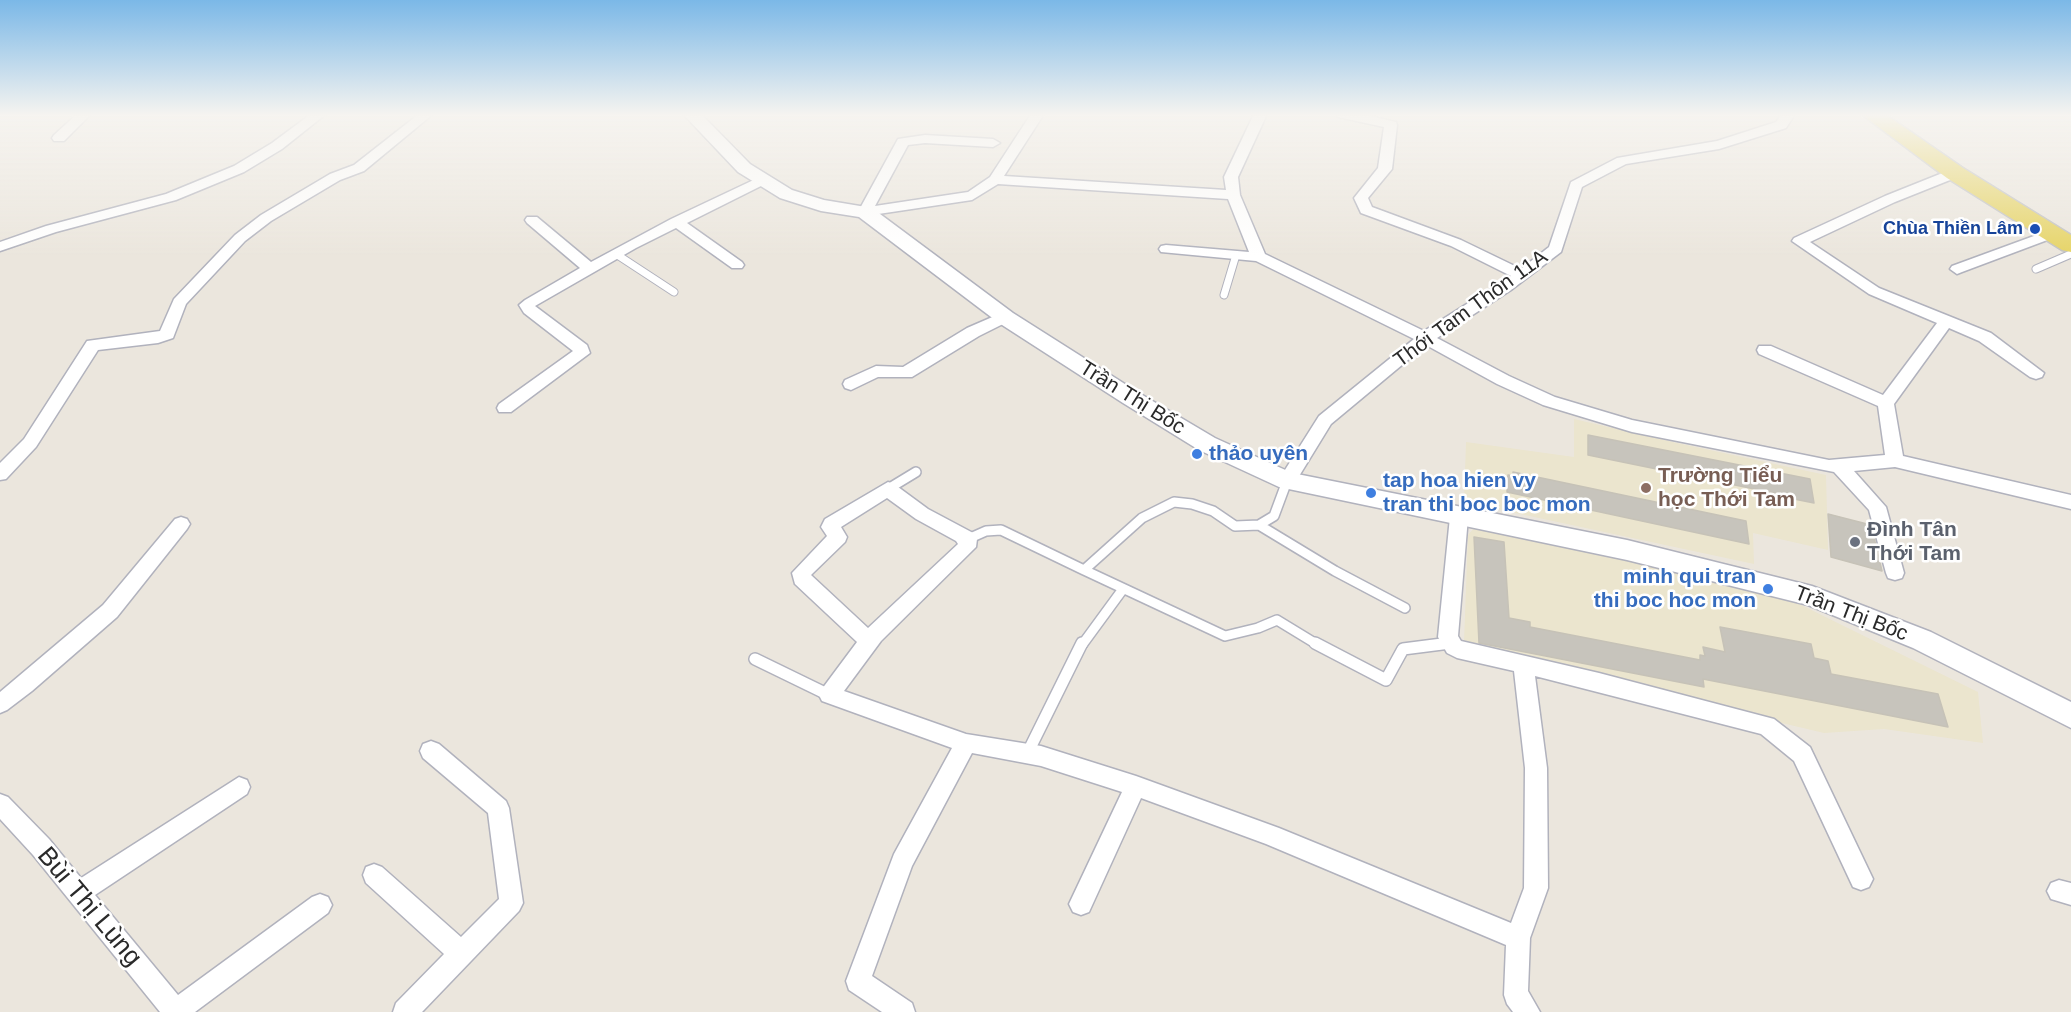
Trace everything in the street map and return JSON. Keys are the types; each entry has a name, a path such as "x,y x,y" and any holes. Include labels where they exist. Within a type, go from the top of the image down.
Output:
{"main road":[{"path":"1937,161 2065,236"},
{"path":"1960,161 2065,236"}],"street":[{"path":"0,247 197,187 252,161"},
{"path":"0,474 30,443 93,345 158,339 166,334 179,303 240,238 266,218 368,161"},
{"name":"Trần Thị Bốc","path":"737,161 744,168 786,194 821,205 865,212 1004,317 1208,444 1287,481 1627,550 1812,596 1922,640 2071,716"},
{"path":"865,212 893,161"},
{"path":"865,212 972,196 995,180 1007,161"},
{"path":"1239,161 1231,177 1233,195 1259,257"},
{"path":"1386,161 1385,169 1361,198 1366,210 1456,243 1522,275"},
{"name":"Thới Tam Thôn 11A","path":"1287,481 1325,420 1425,338 1522,275 1556,249 1576,184 1622,161"},
{"path":"1954,173 1890,199 1799,241 1874,291 1985,337 2036,373"},
{"path":"505,408 582,353 581,349 529,310 527,305 676,222 762,180"},
{"path":"995,180 1233,195"},
{"path":"532,220 590,269"},
{"path":"676,222 737,265"},
{"path":"1957,269 2065,236"},
{"path":"1166,249 1259,257 1549,401 1632,426 1829,466 1895,460 2071,502"},
{"path":"851,384 872,372 906,373 973,332 1004,317"},
{"path":"1895,460 1886,403 1946,321"},
{"path":"1765,350 1886,403"},
{"path":"1838,465 1877,507 1895,573"},
{"path":"869,641 801,575 804,569 838,537 830,527 831,524 888,489 922,514 968,539 967,547 869,641 829,694 966,743 1027,754 1136,786 1271,835 1518,938"},
{"path":"1459,517 1448,637 1454,647 1464,652 1599,682 1767,726 1802,754 1861,879"},
{"path":"0,704 26,685 110,611 181,524"},
{"path":"1523,665 1536,768 1536,888 1518,938 1516,996 1524,1010"},
{"path":"903,1012 858,981 902,861 966,743"},
{"path":"405,1012 511,903 498,808 431,751"},
{"path":"1081,904 1136,786"},
{"path":"78,893 239,787"},
{"name":"Bùi Thị Lùng","path":"0,804 41,847 176,1012"},
{"path":"374,875 462,954"},
{"path":"176,1012 320,905"}],"lane":[{"path":"616,254 674,292"},
{"path":"2036,269 2071,254"},
{"path":"1224,295 1236,255"},
{"path":"888,489 916,472"},
{"path":"1084,570 1142,518 1174,502 1192,504 1213,511 1235,526 1258,525 1274,516 1287,481"},
{"path":"1258,525 1335,571 1405,608"},
{"path":"968,539 986,531 1001,530 1123,590 1225,636 1258,628 1277,620 1333,654 1386,680 1403,649 1451,643"},
{"path":"1027,754 1084,640 1123,590"},
{"path":"755,659 829,694"}],"shaded area":[{"name":"Trường Tiểu học Thới Tam","path":"1574,419 1826,475 1828,550 1753,533 1754,564 1464,502 1466,442 1574,457"},
{"path":"1474,528 1791,600 1978,692 1983,743 1884,729 1824,733 1474,650 1464,642 1468,535"}],"building":[{"path":"1588,435 1810,479 1814,503 1588,455"},
{"path":"1513,472 1746,521 1749,544 1507,492 1508,475 1513,476"},
{"name":"Đình Tân Thới Tam","path":"1828,514 1871,525 1882,571 1831,557"},
{"path":"1474,537 1504,542 1509,618 1530,622 1530,627 1700,660 1700,655 1705,656 1703,647 1725,652 1720,627 1811,644 1814,658 1828,661 1831,674 1938,694 1948,727 1703,679 1704,687 1479,643"}],"place":[{"name":"Chùa Thiền Lâm","path":"2035,229"},
{"name":"thảo uyên","path":"1197,454"},
{"name":"Trường Tiểu học Thới Tam","path":"1646,488"},
{"name":"tap hoa hien vy tran thi boc boc mon","path":"1371,493"},
{"name":"Đình Tân Thới Tam","path":"1855,542"},
{"name":"minh qui tran thi boc hoc mon","path":"1768,589"}]}
